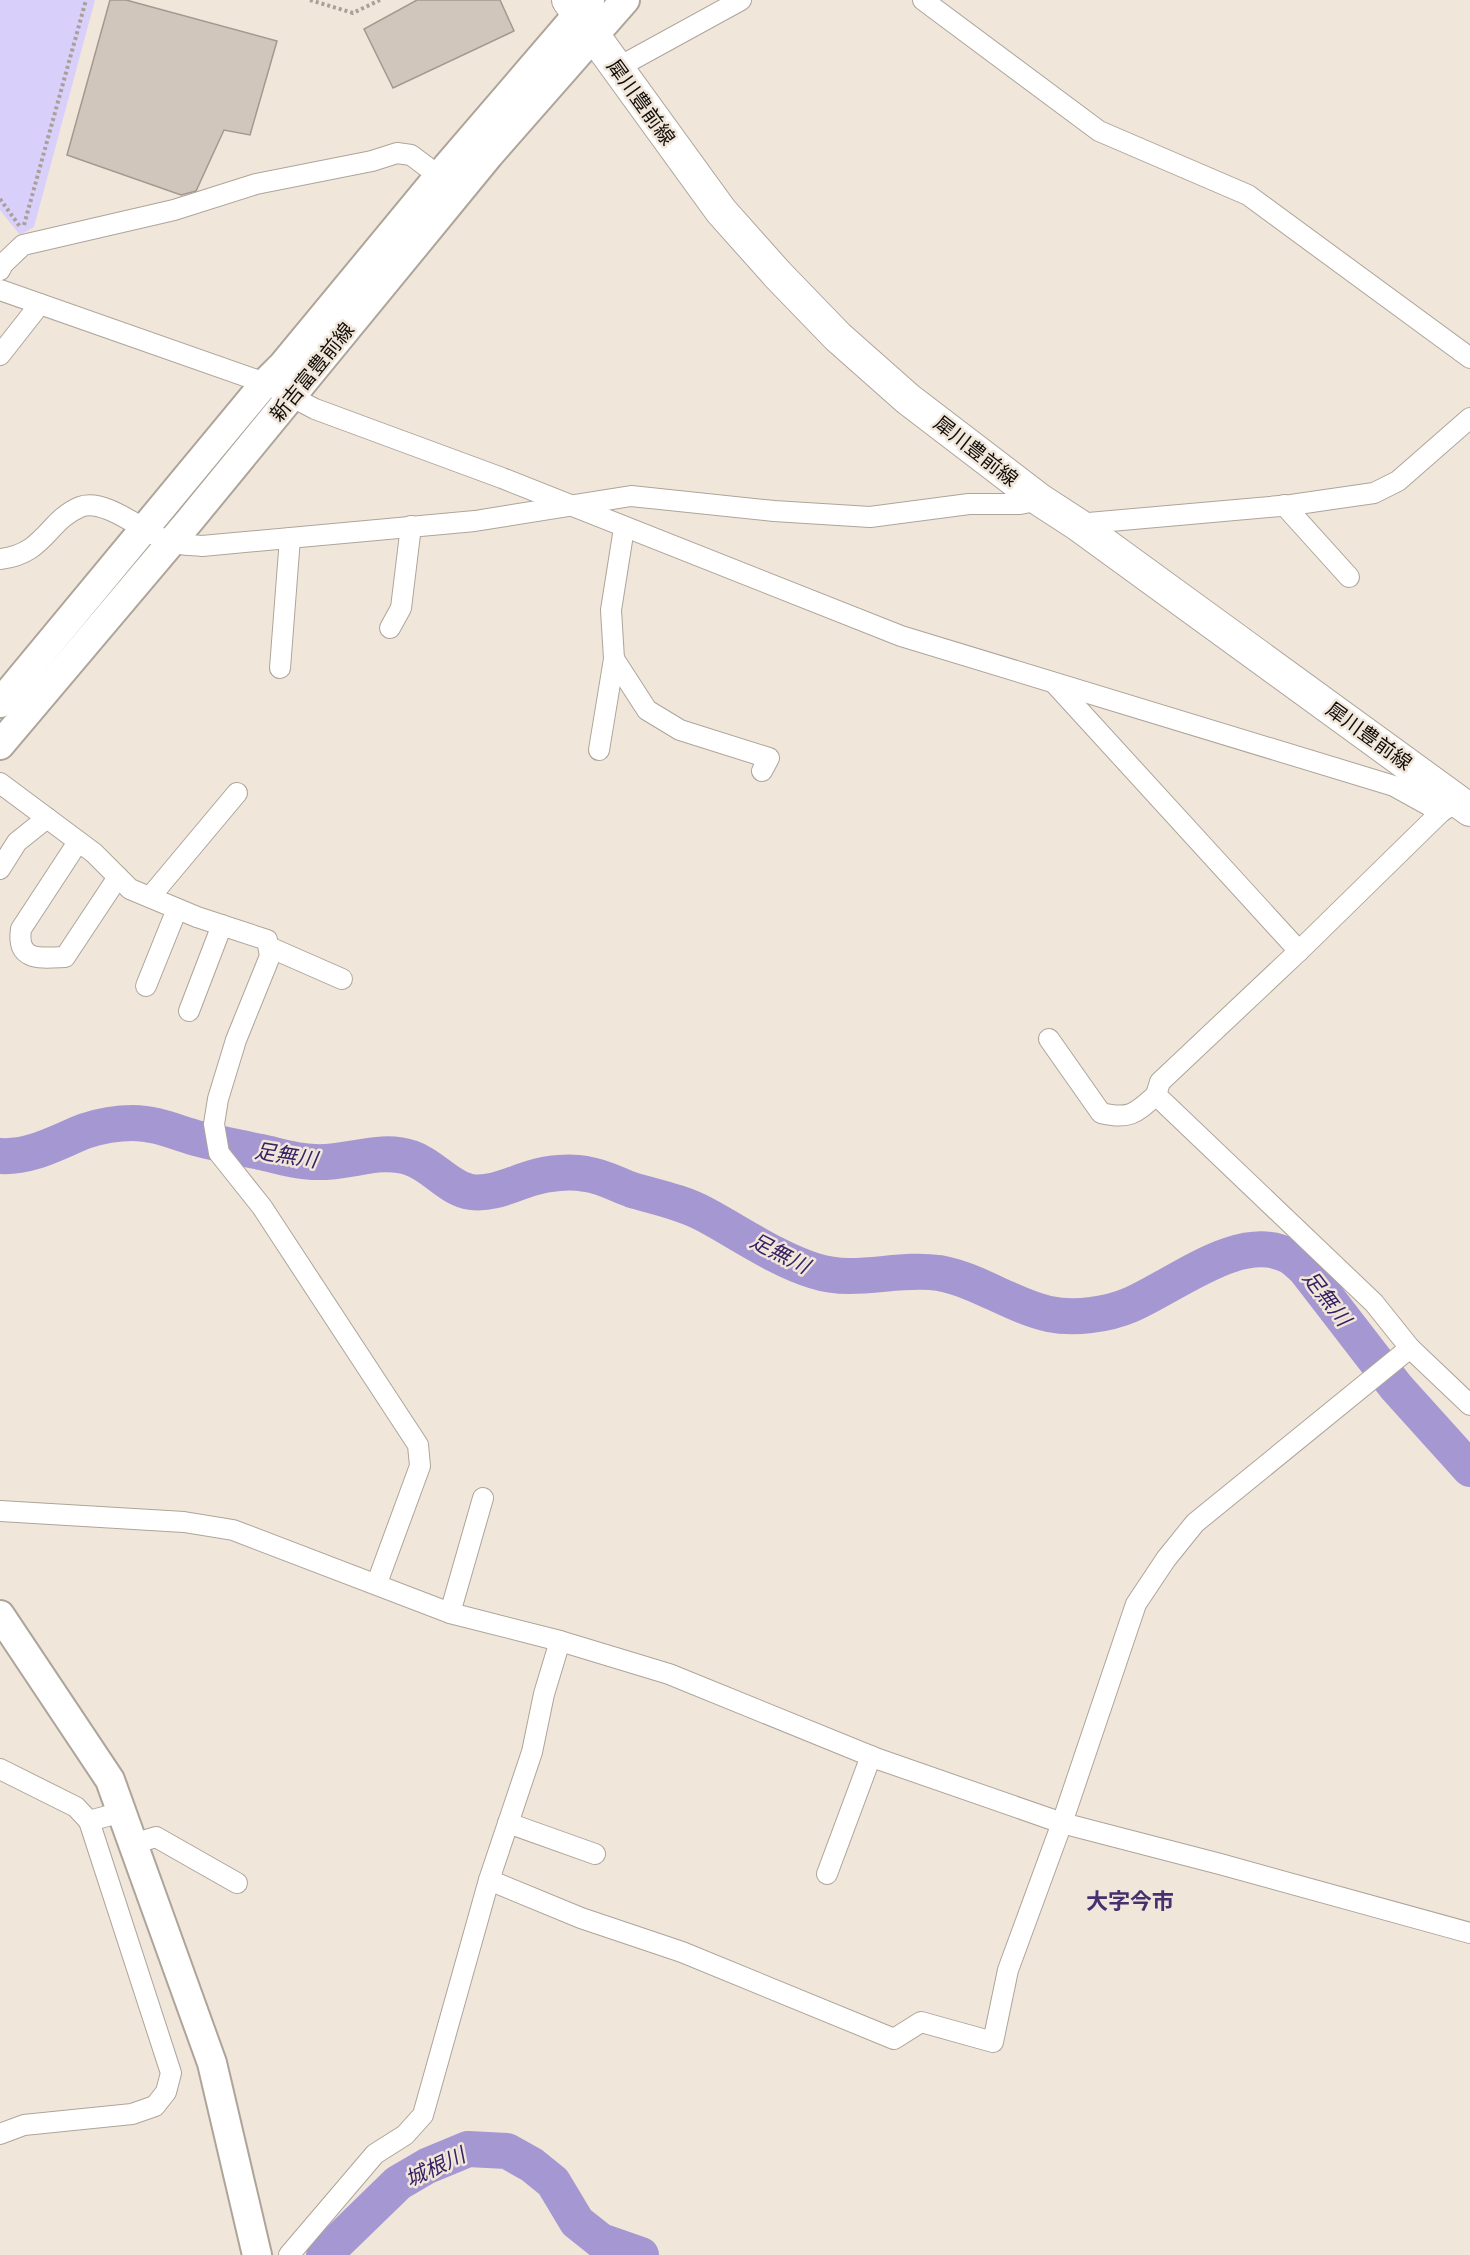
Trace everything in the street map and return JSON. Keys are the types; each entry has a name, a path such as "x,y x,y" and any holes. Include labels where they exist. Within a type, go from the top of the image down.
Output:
{"main road":[{"name":"新吉富豊前線","path":"0,703 439,176 582,13 625,0"},
{"name":"新吉富豊前線","path":"0,745 292,397 489,155 582,13"},
{"name":"犀川豊前線","path":"582,13 617,68 721,211 778,275 831,329 908,399 1040,500 1077,524 1456,808"},
{"path":"0,1616 110,1780 212,2063 257,2255"}],"street":[{"path":"617,68 741,0"},
{"path":"923,0 1099,131 1248,195 1470,358"},
{"path":"0,270 3,264 23,245 174,210 256,184 372,161 398,153 411,154 439,176"},
{"path":"0,290 265,384 315,409 502,478 570,507 900,636 1394,786 1456,808 1160,1082 1156,1095 1136,1114 1119,1118 1101,1113 1049,1039"},
{"path":"0,355 40,304"},
{"path":"1077,524 1284,505 1374,493 1398,481 1470,418"},
{"path":"0,559 17,557 33,547 59,521 82,506 104,507 170,543 202,546 475,520 631,496 774,511 870,517 969,504 1020,504 1040,500"},
{"path":"1284,505 1349,577"},
{"path":"390,628 401,608 411,526"},
{"path":"599,750 614,658 610,610 624,528"},
{"path":"280,668 290,538"},
{"path":"614,658 648,710 680,730 769,758 762,771"},
{"path":"1054,684 1299,951"},
{"path":"0,783 94,853 130,889 177,909 267,940 270,956 236,1040 218,1099 214,1124 219,1153 262,1207 418,1445 420,1466 377,1583"},
{"path":"150,897 237,793"},
{"path":"0,869 17,842 47,818"},
{"path":"78,842 21,929 19,942 22,949 36,958 65,957 118,877"},
{"path":"146,986 177,909"},
{"path":"189,1011 222,925"},
{"path":"268,947 342,979"},
{"path":"1156,1095 1374,1303 1410,1348 1470,1405"},
{"path":"489,1880 581,1918 682,1952 894,2039 921,2022 993,2042 1008,1970 1062,1823 1136,1604 1166,1559 1195,1523 1410,1348"},
{"path":"450,1613 483,1498"},
{"path":"0,1511 184,1522 233,1530 377,1583 450,1613 560,1641 669,1674 871,1756 1062,1823 1470,1933"},
{"path":"289,2255 375,2154 405,2134 423,2115 489,1880 532,1752 544,1694 560,1641"},
{"path":"827,1874 871,1756"},
{"path":"0,1769 76,1807 89,1821 171,2073 166,2092 154,2106 132,2114 24,2125 0,2134"},
{"path":"89,1821 122,1812"},
{"path":"508,1823 595,1854"},
{"path":"133,1844 156,1837 237,1883"}],"path":[{"path":"0,200 23,230 86,0"},
{"path":"310,0 353,13 380,0"}],"shaded area":[{"path":"0,0 95,0 34,227 20,235 0,210"}],"building":[{"path":"110,0 126,0 277,41 250,135 224,130 196,191 181,195 67,155"},
{"path":"417,0 500,0 514,31 393,88 364,29"}],"waterway":[{"name":"足無川","path":"0,1156 33,1152 97,1128 115,1124 142,1123 208,1141 302,1161 327,1162 375,1155 399,1155 419,1161 463,1190 479,1193 552,1174 586,1174 687,1206 718,1221 772,1253 815,1271 845,1276 908,1272 939,1273 967,1281 1035,1310 1069,1316 1090,1315 1121,1308 1229,1255 1250,1250 1270,1250 1289,1256 1305,1269 1396,1387 1470,1469"},
{"name":"城根川","path":"324,2255 398,2183 427,2166 468,2149 507,2151 532,2165 553,2182 577,2222 601,2241 641,2255"}],"district":[{"name":"大字今市","path":"1130,1901"}]}
